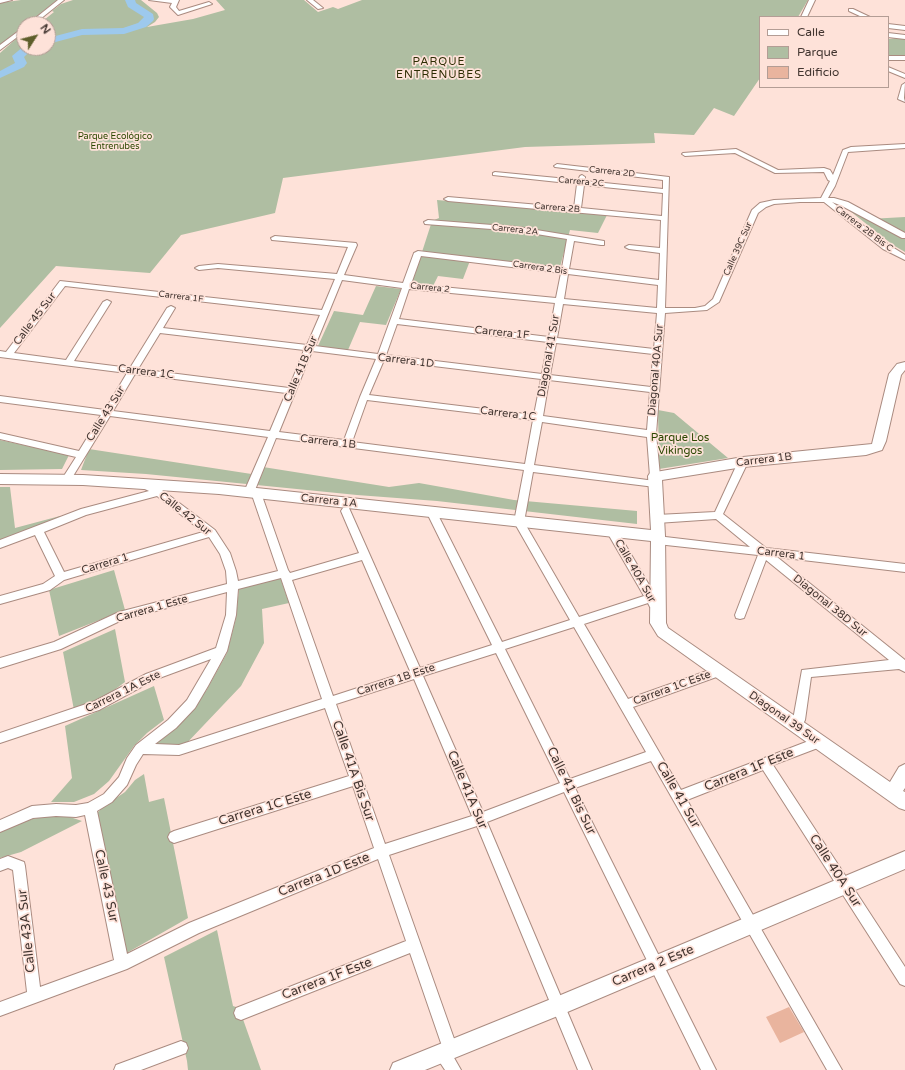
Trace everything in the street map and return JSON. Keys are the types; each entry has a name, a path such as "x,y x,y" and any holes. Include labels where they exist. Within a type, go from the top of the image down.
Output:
{"main road":[{"name":"Carrera 1B","path":"655,480 743,462 877,447 880,441 895,374 903,366"},
{"name":"Carrera 1A","path":"0,479 67,479 252,493 658,538"},
{"name":"Diagonal 40A Sur","path":"655,480 658,538 654,604 658,623 664,632"},
{"name":"Diagonal 39 Sur","path":"664,632 718,672 899,798"},
{"path":"905,772 899,798 905,812"},
{"name":"Carrera 2 Este","path":"400,1070 558,1006 905,860"}],"street":[{"path":"0,1 9,0"},
{"path":"41,16 61,0"},
{"path":"152,0 175,1 173,7 176,12 181,13 210,4"},
{"path":"310,0 320,8"},
{"path":"804,16 812,0"},
{"path":"851,10 865,16"},
{"path":"889,28 905,28"},
{"path":"0,48 16,36"},
{"path":"889,36 905,37"},
{"path":"889,58 905,58"},
{"path":"889,69 905,76"},
{"path":"903,100 905,85"},
{"path":"905,146 846,150 843,152 834,180 824,199 834,200 845,204 905,236"},
{"path":"685,154 736,151 777,172 824,170 828,171 830,178 834,180"},
{"name":"Carrera 2D","path":"557,166 667,178"},
{"path":"577,209 583,169"},
{"name":"Carrera 2C","path":"495,174 666,190"},
{"name":"Diagonal 40A Sur","path":"655,480 651,434 661,311 667,178"},
{"name":"Carrera 2B","path":"448,199 577,209 665,218"},
{"name":"Carrera 2B Bis C","path":"824,199 886,247 905,258"},
{"name":"Calle 39C Sur","path":"661,311 700,310 707,308 714,303 755,212 759,207 774,202 824,199"},
{"name":"Carrera 2A","path":"428,222 518,230 601,243"},
{"name":"Calle 41B Sur","path":"252,493 273,434 353,245 275,238"},
{"name":"Diagonal 41 Sur","path":"519,522 571,238"},
{"path":"629,247 664,251"},
{"name":"Carrera 2 Bis","path":"406,286 418,253 662,283"},
{"name":"Carrera 2","path":"199,268 218,266 340,277 406,286 661,311"},
{"name":"Carrera 1F","path":"63,283 324,313"},
{"name":"Calle 45 Sur","path":"4,354 63,283"},
{"path":"347,444 364,397 381,358 406,286"},
{"path":"68,362 107,302"},
{"name":"Calle 43 Sur","path":"67,479 171,308"},
{"name":"Carrera 1F","path":"393,321 658,352"},
{"name":"Carrera 1D","path":"158,330 655,390"},
{"name":"Carrera 1C","path":"4,354 292,391"},
{"name":"Carrera 1C","path":"364,397 538,418 651,434"},
{"name":"Carrera 1B","path":"0,399 529,467 655,480"},
{"path":"0,436 81,455"},
{"path":"657,519 718,514 743,462"},
{"name":"Calle 42 Sur","path":"90,808 108,798 118,788 123,781 131,762 140,749 172,724 191,704 204,684 221,651 231,615 233,586 231,571 225,554 211,533 159,492 140,484"},
{"path":"0,544 84,512 159,492"},
{"name":"Calle 41A Bis Sur","path":"252,493 286,575 355,780 382,851 414,945 446,1052 454,1070"},
{"name":"Calle 41A Sur","path":"346,512 480,819 585,1070"},
{"name":"Calle 41 Bis Sur","path":"432,513 709,1070"},
{"name":"Diagonal 38D Sur","path":"718,514 903,666"},
{"name":"Calle 41 Sur","path":"519,522 626,705 835,1070"},
{"path":"38,530 61,577"},
{"name":"Calle 40A Sur","path":"612,532 654,604"},
{"name":"Carrera 1","path":"0,600 46,587 61,577 211,533"},
{"name":"Carrera 1","path":"658,538 905,568"},
{"path":"740,615 764,552"},
{"name":"Carrera 1 Este","path":"0,663 57,646 119,616 233,586 286,575 366,555"},
{"name":"Carrera 1B Este","path":"140,749 179,750 577,622 654,604"},
{"name":"Carrera 1A Este","path":"0,738 87,710 140,682 221,651"},
{"path":"796,726 799,720 806,673 903,666"},
{"name":"Carrera 1C Este","path":"626,705 718,672"},
{"name":"Carrera 1F Este","path":"679,797 819,742"},
{"name":"Carrera 1D Este","path":"0,1009 122,964 194,928 382,851 480,819 654,754"},
{"name":"Calle 40A Sur","path":"765,763 905,978"},
{"name":"Carrera 1C Este","path":"174,837 355,780"},
{"path":"0,826 32,812 56,810 76,811 90,808"},
{"name":"Calle 43 Sur","path":"90,808 122,964"},
{"name":"Calle 43A Sur","path":"0,865 8,862 20,866 34,996"},
{"name":"Carrera 1F Este","path":"241,1013 414,945"},
{"path":"121,1070 181,1048"}],"green space":[{"path":"21,0 57,0 37,16 16,16 16,32 0,45 0,3"},
{"name":"Parque Ecológico Entrenubes","path":"73,0 141,0 157,13 159,17 155,22 147,27 193,19 225,10 216,0 304,0 318,12 333,7 338,9 362,0 808,0 799,16 759,16 759,79 734,116 714,108 694,135 654,133 655,143 525,147 283,178 275,213 181,235 150,273 56,266 0,328 0,53 16,39 16,56 56,56 56,16 49,16 54,12 52,11 61,4"},
{"path":"889,39 905,39 905,56 889,56"},
{"path":"437,200 607,215 598,233 570,230 560,267 471,258 463,279 438,276 433,286 412,283 432,221 439,218"},
{"path":"845,207 869,219 905,217 905,252 893,245"},
{"path":"376,286 401,289 386,325 360,322 348,350 318,346 334,311 363,315"},
{"name":"Parque Los Vikingos","path":"658,410 674,413 728,458 659,469"},
{"path":"0,440 69,455 62,469 0,470"},
{"path":"89,449 258,475 263,467 389,487 419,483 514,500 637,511 637,524 437,501 357,495 146,474 81,470"},
{"path":"0,487 10,487 15,528 60,516 60,519 0,540"},
{"path":"114,570 125,610 59,636 49,590"},
{"path":"280,577 289,603 262,609 264,643 241,686 184,746 155,745 178,724 206,691 227,653 236,618 239,588"},
{"path":"115,629 125,682 101,700 74,710 63,652"},
{"path":"154,686 164,720 147,733 134,746 109,781 94,794 74,802 51,802 72,778 65,726"},
{"path":"144,774 149,802 164,798 188,918 125,954 94,816 103,807 125,792 135,780"},
{"path":"52,815 67,816 82,821 21,852 0,858 0,828 8,824"},
{"path":"217,930 233,1006 239,1008 261,1070 188,1070 164,957"}],"building":[{"path":"789,1007 804,1032 780,1043 766,1017"}],"waterway":[{"path":"56,39 82,32 124,31 142,25 149,19 149,16 132,5 130,0"},
{"path":"0,75 20,65 21,63 18,56"}],"district":[{"name":"PARQUE ENTRENUBES","path":"439,68"}]}
